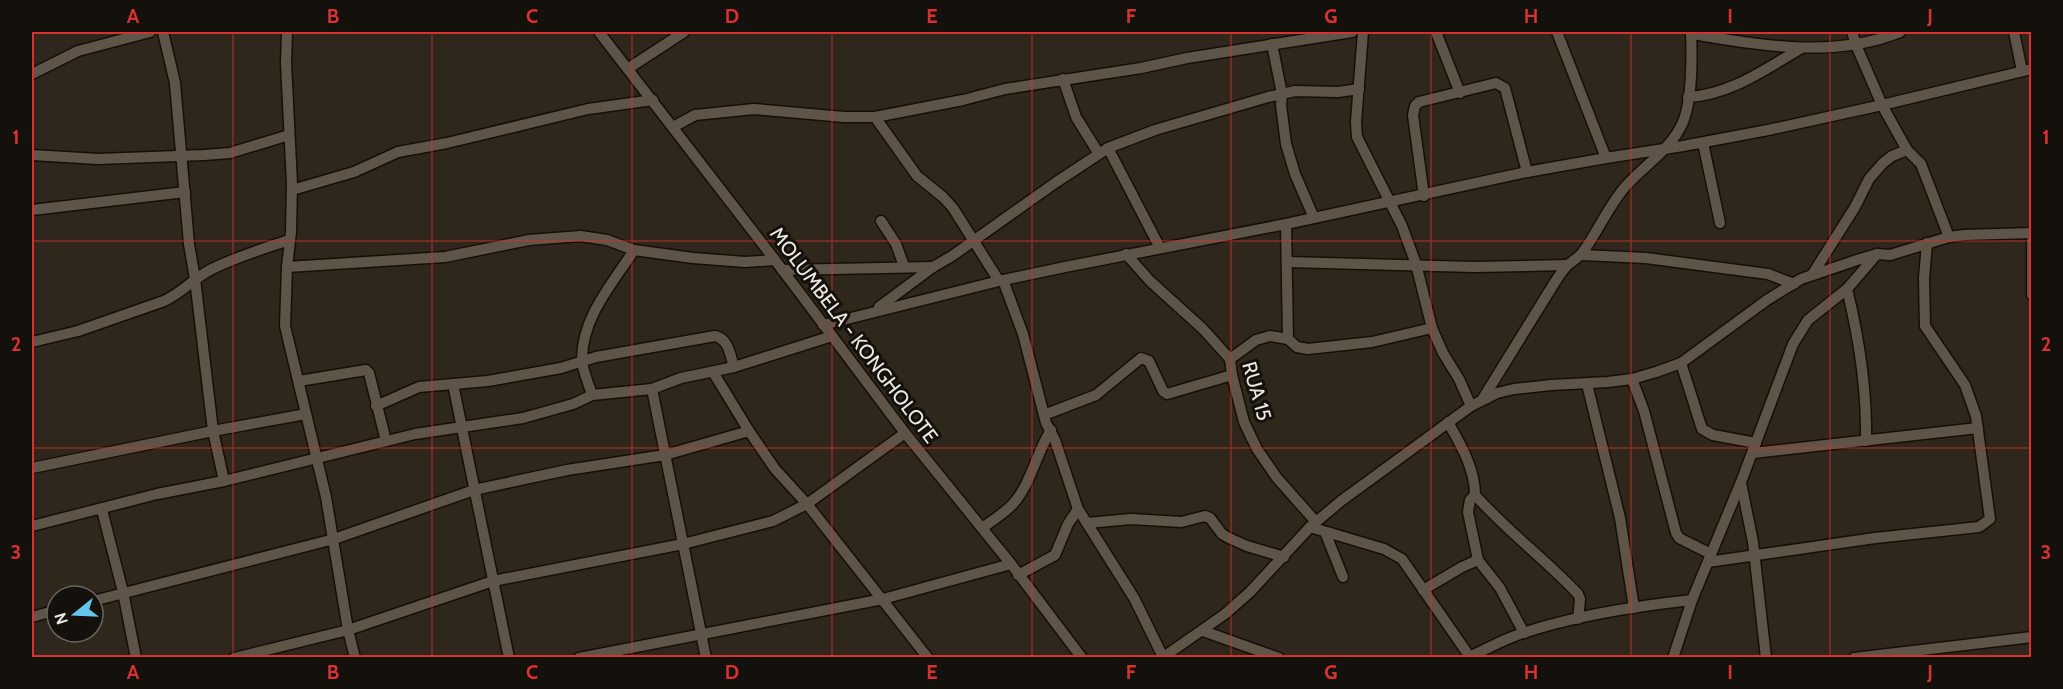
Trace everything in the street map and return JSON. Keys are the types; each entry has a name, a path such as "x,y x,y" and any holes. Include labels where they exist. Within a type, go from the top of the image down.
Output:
{"street":[{"path":"32,74 78,51 150,32"},
{"path":"163,32 175,84 189,244 213,431 224,481"},
{"path":"286,32 292,190 285,326 334,539 348,630 355,657"},
{"name":"MOLUMBELA - KONGHOLOTE","path":"599,32 629,68 905,433 1011,564 1082,657"},
{"path":"629,68 684,32"},
{"path":"674,127 695,115 754,109 844,117 875,117 963,100 1005,89 1352,32"},
{"path":"1363,32 1356,122 1358,137 1392,203 1416,264 1432,328 1471,406"},
{"path":"1436,32 1460,93"},
{"path":"1557,32 1606,158"},
{"path":"1852,32 1882,105 1907,150 1921,164 1949,237"},
{"path":"1482,400 1567,266 1582,255 1609,208 1626,186 1665,149 1683,121 1692,63 1691,33 1800,49 1856,45 1900,32"},
{"path":"823,325 1001,281 1126,254 1392,203 1527,172 1703,143 1882,105 2027,70 2014,32"},
{"path":"1272,44 1282,94 1281,112 1286,144 1295,174 1314,218"},
{"path":"1688,97 1704,96 1734,86 1800,49"},
{"path":"1063,79 1076,117 1104,151 1160,248"},
{"path":"1424,195 1413,115 1415,106 1419,102 1496,83 1505,88 1527,172"},
{"path":"874,311 933,267 1104,151 1155,130 1282,94 1295,91 1338,92 1359,89"},
{"path":"292,190 354,172 398,152 447,143 588,109 653,100"},
{"path":"875,117 917,176 953,208 973,242 1001,281 1029,353 1044,415 1078,509 1134,598 1163,657 1234,607 1313,525 1341,501 1448,422 1482,400 1514,389 1632,379 1681,363 1767,300 1794,284 1812,275 1877,254 1890,255 1949,237 2031,233"},
{"path":"32,155 98,159 230,153 290,135"},
{"path":"1703,143 1720,223"},
{"path":"1812,275 1855,207 1869,179 1892,156 1907,150"},
{"path":"32,210 185,192"},
{"path":"881,221 896,244 904,266"},
{"path":"1286,224 1288,339"},
{"path":"287,267 445,257 529,240 581,236 607,240 634,250 730,261 779,265 933,267"},
{"path":"32,342 78,331 164,302 174,297 195,279 250,253 289,240"},
{"path":"2031,241 2031,295"},
{"path":"1632,379 1644,411 1676,533 1679,538 1710,558 1754,555 1980,527 1990,519 1978,428 1970,394 1925,327 1924,278 1927,243"},
{"path":"592,395 582,360 586,334 594,311 634,250"},
{"name":"RUA 15","path":"1126,254 1150,281 1203,329 1230,359 1244,422 1257,449 1313,525"},
{"path":"1672,657 1692,600 1741,482 1788,354 1798,333 1808,320 1847,289 1877,254"},
{"path":"1582,255 1647,258 1768,274 1794,284"},
{"path":"1287,262 1474,267 1567,266"},
{"path":"1847,289 1856,332 1867,411 1866,441"},
{"path":"1230,359 1256,340 1270,336 1288,339 1297,347 1308,349 1372,342 1432,328"},
{"path":"376,406 419,387 488,381 561,368 582,360 715,336 723,338 726,342 734,367"},
{"path":"32,526 102,510 157,494 224,481 415,434 540,414 573,404 592,395 652,389 681,378 734,367 832,336"},
{"path":"1044,415 1096,395 1141,358 1149,361 1163,391 1167,394 1232,375"},
{"path":"1681,363 1702,429 1713,435 1754,448 1866,441 1978,428"},
{"path":"298,381 366,370 369,373 386,441"},
{"path":"713,372 775,469 807,504 928,657"},
{"path":"453,384 509,657"},
{"path":"1587,384 1620,518 1634,608"},
{"path":"652,389 706,657"},
{"path":"32,468 306,414"},
{"path":"1448,422 1471,470 1475,495 1497,519 1543,558 1578,594 1580,599 1578,619"},
{"path":"982,528 1013,504 1051,430"},
{"path":"105,597 334,539 474,490 567,470 665,455 749,431"},
{"path":"234,657 348,630 493,581 683,544 773,521 807,504 905,433"},
{"path":"1741,482 1749,515 1766,657"},
{"path":"1475,495 1470,500 1468,512 1478,560 1500,588 1524,633"},
{"path":"1018,575 1055,555 1068,524 1078,509"},
{"path":"102,510 123,592 136,657"},
{"path":"1087,523 1131,519 1181,522 1205,516 1210,518 1222,534 1229,538 1284,557"},
{"path":"1313,525 1325,532 1384,549 1407,564 1469,657 1488,653 1524,633 1578,619 1692,600"},
{"path":"1325,532 1342,577"},
{"path":"1423,590 1478,560"},
{"path":"579,657 883,599 1011,564"},
{"path":"1203,631 1279,657"},
{"path":"1854,657 2031,637"}]}
